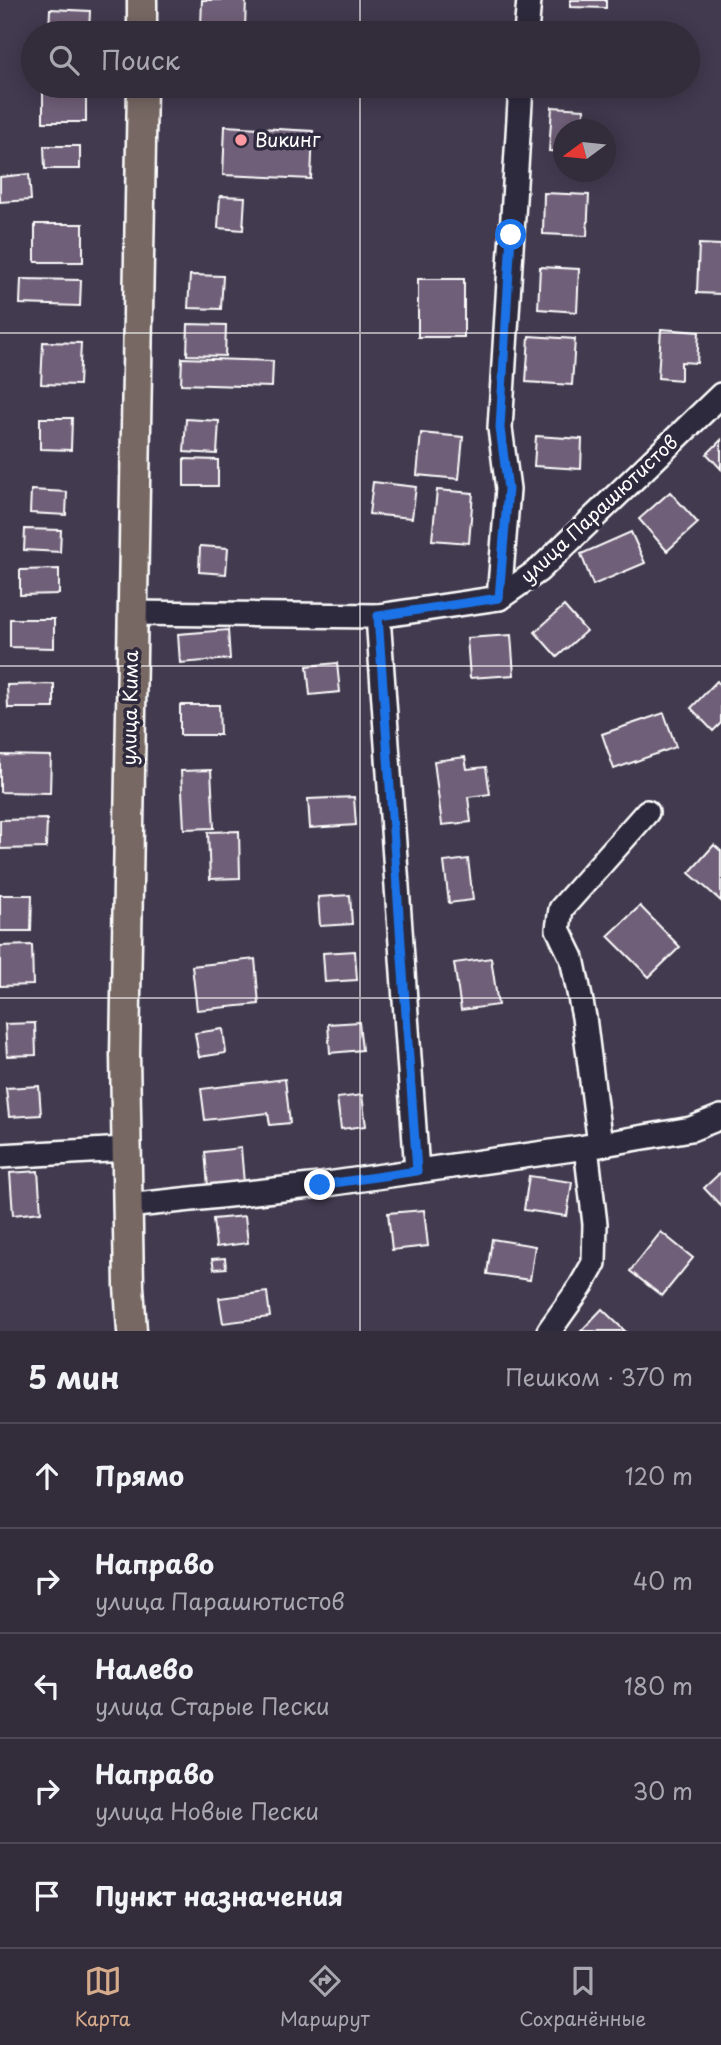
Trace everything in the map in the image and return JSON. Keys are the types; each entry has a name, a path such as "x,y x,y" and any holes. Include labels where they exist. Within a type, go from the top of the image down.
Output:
{"main road":[{"path":"142,0 142,21"},
{"name":"улица Кима","path":"132,1331 124,1055 142,98"}],"street":[{"path":"527,21 528,0"},
{"path":"499,598 508,489 500,428 521,98"},
{"name":"улица Парашютистов","path":"131,613 378,616 499,598 539,570 721,395"},
{"path":"378,616 417,1171"},
{"path":"550,1331 594,1263 593,1146 584,1017 572,958 558,929 561,909 647,812"},
{"path":"127,1206 320,1185 593,1146 691,1129 721,1117"},
{"path":"0,1156 125,1149"}],"building":[{"path":"202,0 246,0 245,21 201,21"},
{"path":"570,0 606,0 606,8 570,7"},
{"path":"50,9 90,11 90,21 49,21"},
{"path":"43,98 86,98 86,122 43,122"},
{"path":"552,107 584,109 584,119 553,119 553,151 549,151"},
{"path":"225,126 313,131 311,179 223,175"},
{"path":"44,146 80,146 80,169 45,169"},
{"path":"29,174 31,200 0,202 0,177"},
{"path":"544,193 589,195 587,236 543,234"},
{"path":"220,196 245,197 243,230 218,228"},
{"path":"35,224 83,224 83,262 35,262"},
{"path":"699,244 721,245 721,294 697,293"},
{"path":"540,267 579,269 577,312 538,309"},
{"path":"190,275 223,276 221,309 188,308"},
{"path":"21,279 81,280 80,306 20,304"},
{"path":"418,279 464,279 464,337 418,337"},
{"path":"188,324 226,325 225,356 187,355"},
{"path":"661,329 699,332 697,363 681,362 681,380 658,378"},
{"path":"529,336 575,339 572,385 526,382"},
{"path":"43,342 81,343 79,385 41,384"},
{"path":"182,358 273,361 272,387 181,384"},
{"path":"40,418 72,418 71,450 40,449"},
{"path":"186,419 219,421 217,454 184,452"},
{"path":"421,433 463,437 459,479 417,475"},
{"path":"536,436 582,439 581,469 534,466"},
{"path":"721,440 721,469 707,454"},
{"path":"184,459 218,460 218,486 184,486"},
{"path":"373,482 416,487 412,518 369,514"},
{"path":"31,490 67,492 66,515 30,513"},
{"path":"437,490 473,493 469,543 432,540"},
{"path":"670,492 698,523 667,551 639,519"},
{"path":"25,529 61,530 60,552 24,550"},
{"path":"631,532 645,563 593,585 581,554"},
{"path":"200,546 228,548 226,574 199,572"},
{"path":"59,569 59,594 20,595 20,570"},
{"path":"564,606 586,631 557,657 535,632"},
{"path":"10,619 54,619 54,648 10,647"},
{"path":"228,630 230,659 180,663 178,634"},
{"path":"511,635 514,675 470,678 467,638"},
{"path":"337,663 340,692 310,695 307,666"},
{"path":"717,681 721,686 721,723 713,731 691,708"},
{"path":"54,684 54,708 8,708 7,685"},
{"path":"180,705 219,705 220,735 180,735"},
{"path":"664,713 676,747 614,769 602,734"},
{"path":"0,755 51,756 50,793 0,792"},
{"path":"465,757 467,769 486,767 490,794 468,797 471,822 442,825 434,761"},
{"path":"211,770 214,828 184,829 181,771"},
{"path":"354,797 356,825 310,828 308,799"},
{"path":"47,819 46,848 0,849 0,820"},
{"path":"239,831 240,878 210,879 208,832"},
{"path":"714,845 721,851 721,901 689,873"},
{"path":"468,859 473,900 449,903 444,862"},
{"path":"0,895 32,895 31,931 0,931"},
{"path":"350,895 352,924 320,926 318,897"},
{"path":"640,906 680,947 649,977 608,936"},
{"path":"32,945 33,985 0,986 0,946"},
{"path":"355,951 357,980 325,982 323,953"},
{"path":"491,958 498,1005 461,1010 454,963"},
{"path":"255,959 259,1004 197,1010 192,966"},
{"path":"359,1022 362,1050 330,1053 328,1024"},
{"path":"35,1023 36,1055 7,1056 5,1024"},
{"path":"223,1029 226,1053 199,1057 195,1033"},
{"path":"285,1079 290,1123 270,1125 268,1113 205,1120 201,1089"},
{"path":"39,1086 41,1115 9,1117 6,1088"},
{"path":"362,1095 366,1126 341,1129 337,1098"},
{"path":"241,1148 244,1183 208,1187 205,1152"},
{"path":"38,1171 41,1212 13,1215 10,1173"},
{"path":"721,1172 721,1206 704,1188"},
{"path":"529,1176 572,1182 567,1216 524,1210"},
{"path":"424,1210 428,1246 392,1250 388,1213"},
{"path":"245,1216 248,1243 216,1247 213,1219"},
{"path":"661,1232 693,1258 662,1296 630,1271"},
{"path":"492,1239 535,1246 530,1280 487,1274"},
{"path":"225,1258 226,1268 214,1269 212,1259"},
{"path":"267,1292 270,1317 223,1323 219,1298"},
{"path":"602,1309 625,1331 581,1331"}],"place":[{"name":"Викинг","path":"241,140"}],"route":[{"path":"320,1185 417,1171 378,616 499,598 508,489 500,428 511,235"}]}
